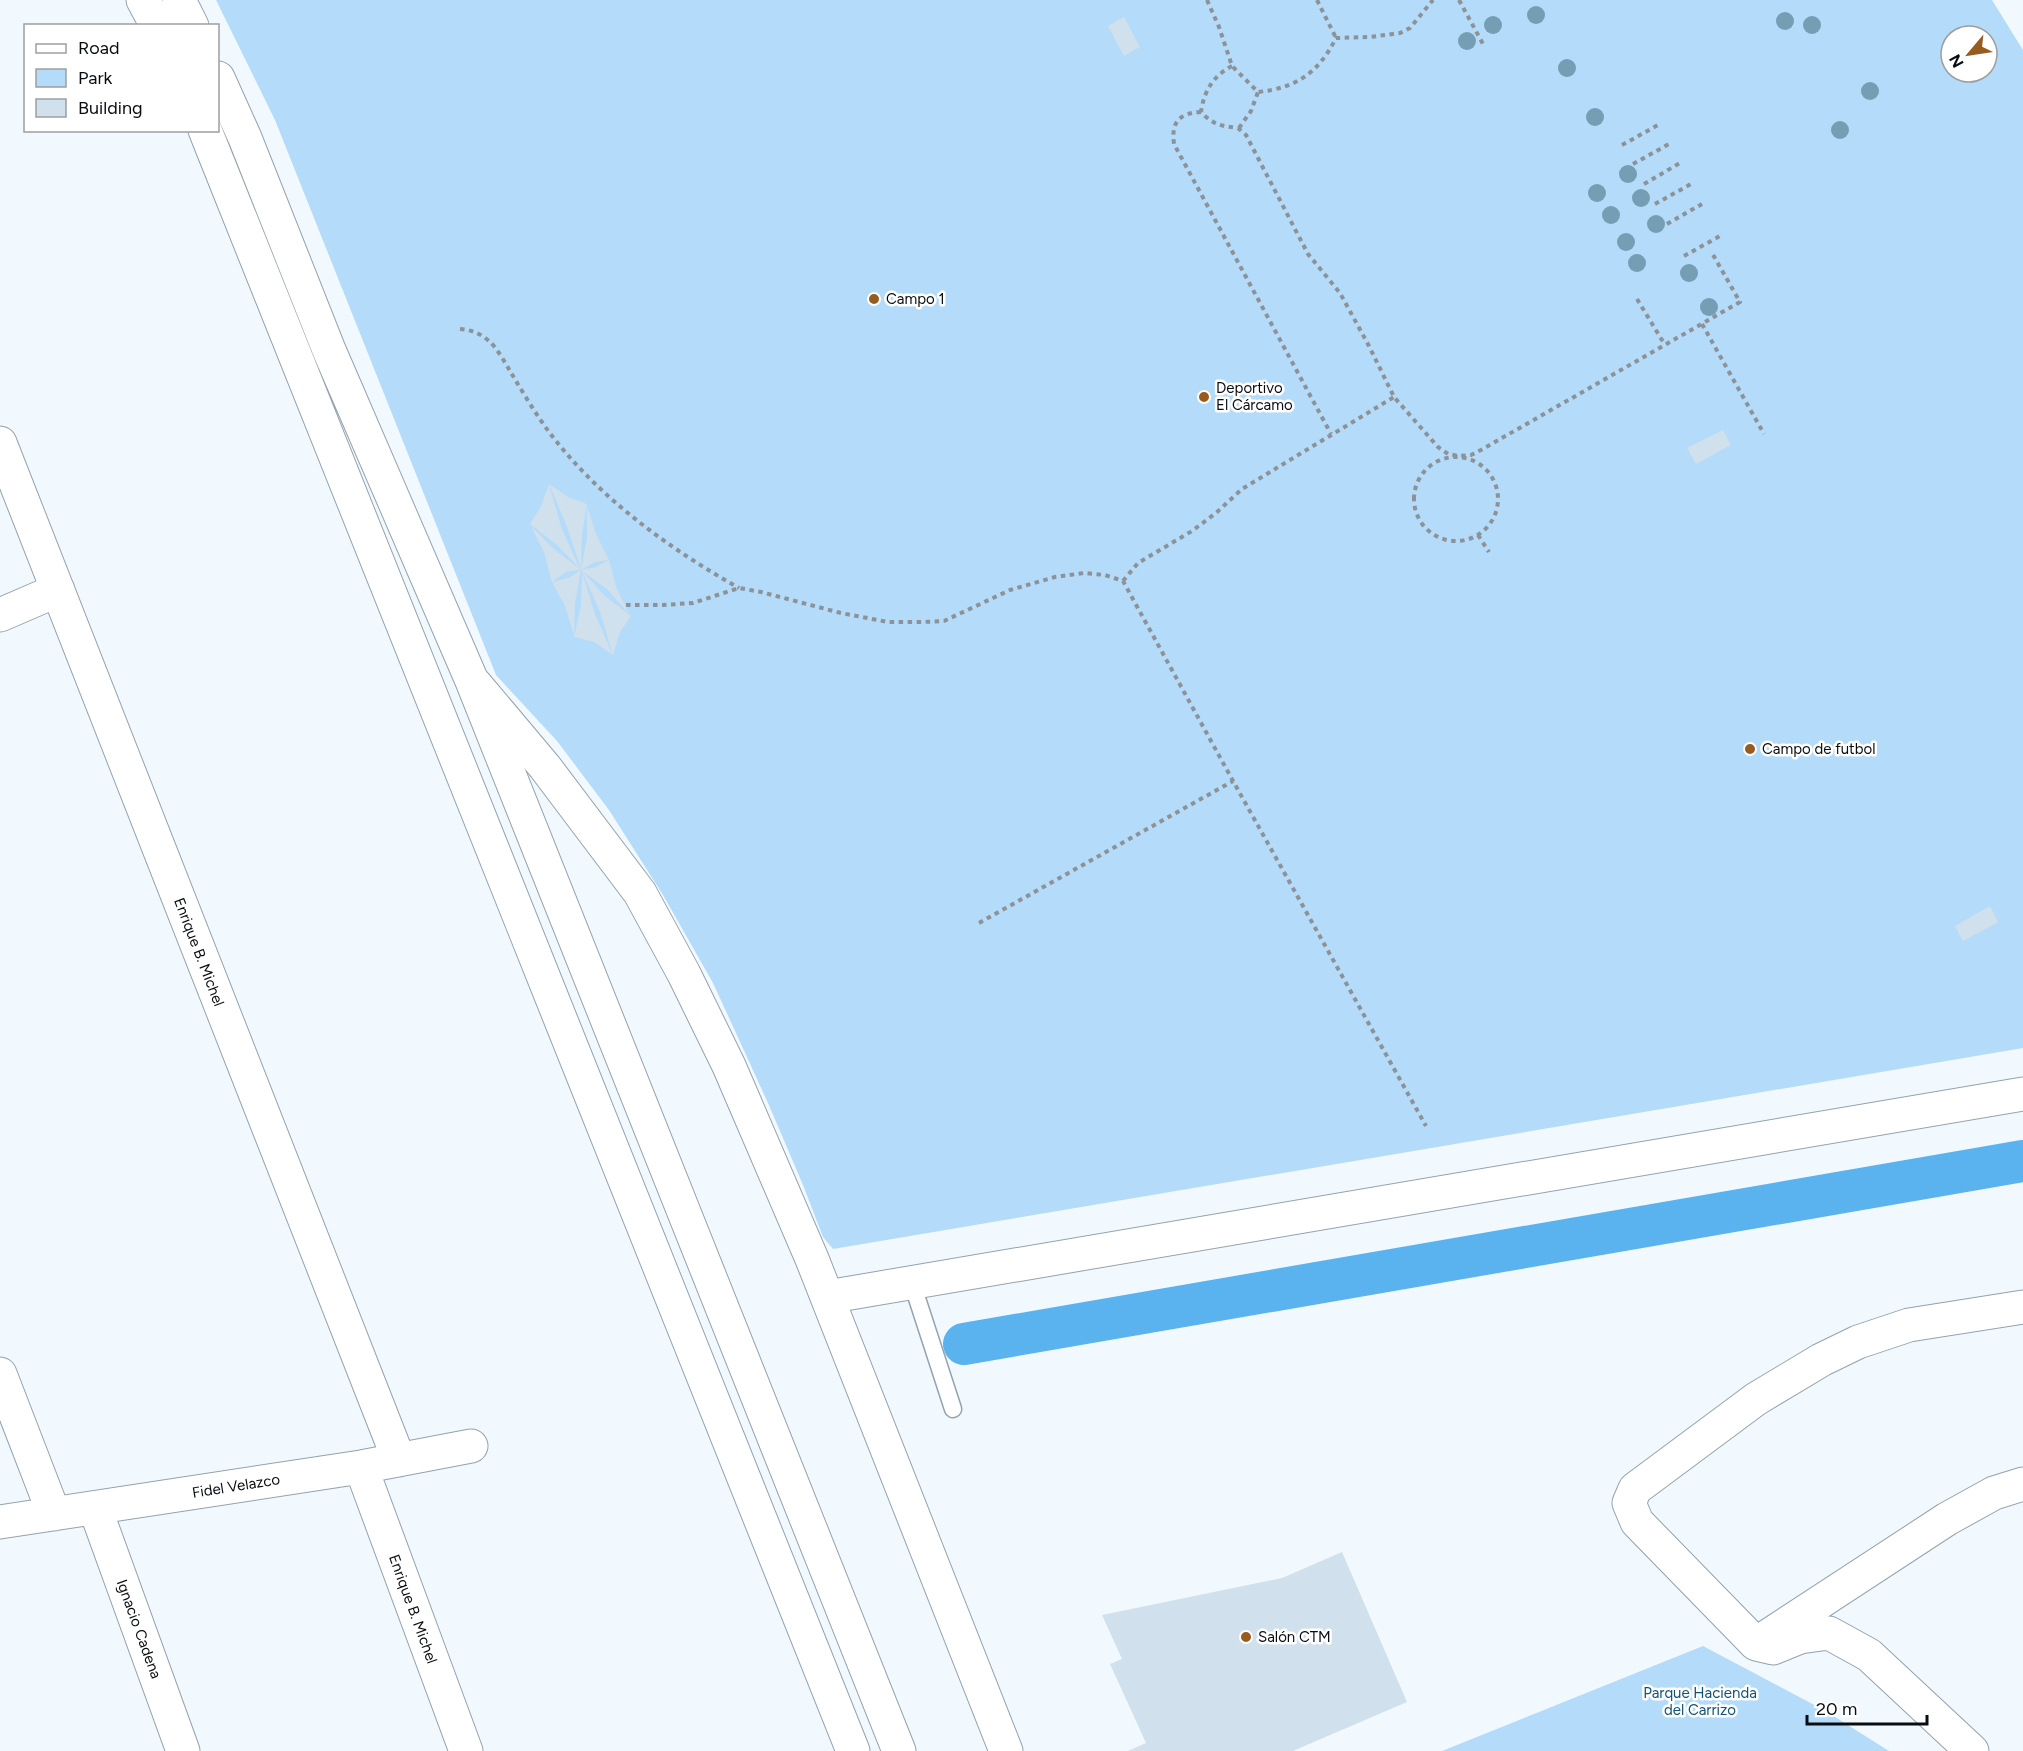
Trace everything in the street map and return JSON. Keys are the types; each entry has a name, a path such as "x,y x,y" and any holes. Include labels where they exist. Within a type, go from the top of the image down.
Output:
{"street":[{"path":"143,0 156,24"},
{"path":"179,0 191,24"},
{"path":"219,80 245,138 329,350 472,681 899,1751"},
{"path":"206,132 854,1751"},
{"name":"Enrique B. Michel","path":"0,443 399,1460"},
{"path":"0,615 58,590"},
{"path":"472,681 552,776 640,893 684,974 729,1066 788,1202 1006,1751"},
{"path":"827,1298 2023,1094"},
{"path":"1972,1751 1869,1655 1829,1633 1800,1637 1773,1648 1756,1644 1637,1522 1629,1503 1635,1490 1756,1399 1821,1360 1858,1342 1909,1326 2023,1307"},
{"path":"0,1374 54,1514"},
{"name":"Fidel Velazco","path":"0,1522 360,1467 471,1446"},
{"name":"Enrique B. Michel","path":"360,1467 466,1751"},
{"path":"1756,1644 1947,1519 1994,1493 2023,1484"},
{"name":"Ignacio Cadena","path":"95,1508 183,1751"}],"lane":[{"path":"912,1283 953,1408"}],"path":[{"path":"1207,0 1232,66 1258,92"},
{"path":"1317,0 1336,38"},
{"path":"1336,38 1400,33 1410,28 1433,0"},
{"path":"1459,0 1483,44"},
{"path":"1258,92 1277,90 1313,72 1327,56 1336,38"},
{"path":"1201,112 1203,99 1212,81 1232,66"},
{"path":"1238,128 1251,111 1258,92"},
{"path":"1201,112 1221,127 1238,128 1246,135 1308,254 1340,293 1394,397 1438,447 1448,454 1459,456 1473,460 1485,467 1494,479 1498,493 1498,507 1485,531 1460,542 1446,540 1434,535 1423,526 1416,515 1413,501 1415,487 1421,474 1432,464 1445,457 1459,456 1471,455 1481,450 1740,302 1712,253"},
{"path":"1201,112 1182,116 1174,124 1172,133 1174,144 1331,434"},
{"path":"1622,145 1658,124"},
{"path":"1633,164 1669,144"},
{"path":"1644,184 1680,164"},
{"path":"1655,204 1691,183"},
{"path":"1667,224 1702,204"},
{"path":"1684,256 1720,236"},
{"path":"1637,298 1665,345"},
{"path":"1702,324 1764,434"},
{"path":"460,329 472,330 490,341 549,432 577,466 606,494 642,524 710,572 739,588 888,622 923,622 944,621 1010,590 1055,577 1084,573 1105,575 1123,581 1426,1125"},
{"path":"1123,581 1138,563 1204,522 1242,489 1394,397"},
{"path":"1478,535 1489,552"},
{"path":"626,605 693,603 739,588"},
{"path":"979,923 1233,782"}],"green space":[{"name":"Deportivo El Cárcamo","path":"216,0 1992,0 2023,50 2023,1048 833,1249 823,1237 768,1103 713,983 663,895 609,810 557,741 496,675 275,120"},
{"name":"Parque Hacienda del Carrizo","path":"1703,1646 1824,1710 1889,1751 1442,1751"}],"building":[{"path":"1124,17 1140,47 1124,56 1108,26"},
{"path":"1723,430 1731,445 1696,464 1687,448"},
{"path":"549,484 568,497 587,504 582,535 581,569 567,527"},
{"path":"549,484 562,529 580,569 557,545 530,524 541,506"},
{"path":"587,506 596,534 609,560 595,562 581,570 587,537"},
{"path":"531,526 555,550 581,570 566,572 552,582 544,552"},
{"path":"609,560 617,589 629,614 608,590 581,570 596,567"},
{"path":"581,570 575,604 574,635 565,606 552,582 568,578"},
{"path":"582,571 605,596 631,616 620,632 613,655 600,612"},
{"path":"582,572 595,614 613,655 594,642 574,637 581,605"},
{"path":"1990,906 1998,922 1963,941 1955,926"},
{"name":"Salón CTM","path":"1342,1552 1407,1702 1293,1751 1128,1751 1146,1743 1110,1664 1122,1659 1102,1615 1282,1578"}],"waterway":[{"path":"964,1344 2023,1161"}],"place":[{"name":"Campo 1","path":"874,299"},
{"name":"Deportivo El Cárcamo","path":"1204,397"},
{"name":"Campo de futbol","path":"1750,749"},
{"name":"Salón CTM","path":"1246,1637"}]}
